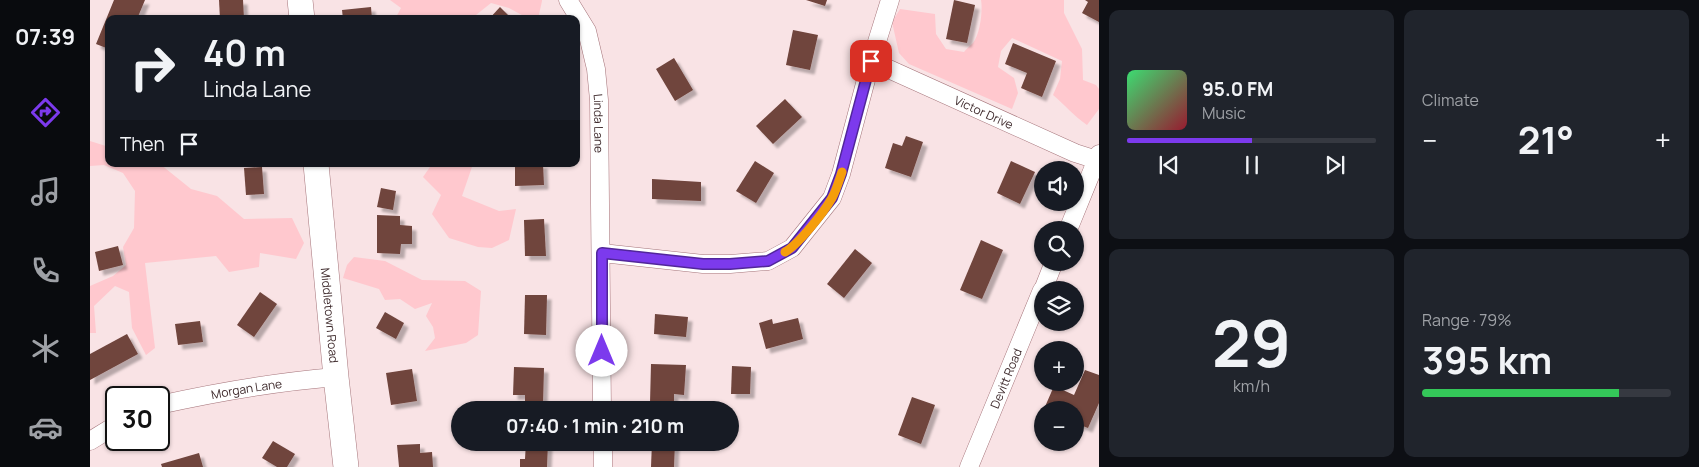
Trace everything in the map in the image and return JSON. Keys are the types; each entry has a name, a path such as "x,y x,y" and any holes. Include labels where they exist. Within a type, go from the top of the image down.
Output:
{"street":[{"path":"300,0 302,15"},
{"name":"Linda Lane","path":"568,0 577,15"},
{"path":"602,253 703,264 730,264 768,261 792,248 832,198 841,174 871,61 890,0"},
{"name":"Linda Lane","path":"580,21 586,31 596,69 599,100 602,401"},
{"name":"Victor Drive","path":"871,61 1075,154 1096,166"},
{"path":"1072,221 1096,166"},
{"name":"Middletown Road","path":"316,167 346,467"},
{"name":"Devitt Road","path":"969,467 1034,309"},
{"name":"Morgan Lane","path":"170,403 294,380 336,377"},
{"path":"90,441 105,432"},
{"path":"602,451 603,467"}],"shaded area":[{"path":"390,0 542,0 539,15 522,15 509,8 491,3 476,15 397,15 401,8"},
{"path":"981,0 1064,0 1064,13 1082,49 1083,80 1096,85 1099,89 1099,109 1087,125 1053,95 1060,79 1062,61 1012,38 1001,51 998,67 1014,78 1018,93 1012,109 909,64 899,53 892,22 900,9 935,14 936,34 946,49 964,52 973,43 979,28"},
{"path":"90,141 105,146 105,165 90,166"},
{"path":"109,167 164,167 191,189 217,196 244,219 292,218 304,243 296,259 260,253 259,267 229,272 216,256 145,263 155,348 146,355 132,328 129,292 115,286 94,306 96,333 90,333 90,286 113,276 126,265 123,247 134,228 135,191 123,173"},
{"path":"430,167 472,167 462,196 499,211 516,209 509,240 492,248 478,247 449,238 432,214 441,195 423,177"},
{"path":"354,257 385,261 422,280 465,281 481,291 478,335 466,343 425,351 435,338 433,327 426,316 432,303 415,309 400,299 385,300 379,289 343,278 347,265"}],"building":[{"path":"114,0 145,0 139,15 108,15"},
{"path":"219,0 243,0 244,15 220,15"},
{"path":"806,0 827,0 825,6"},
{"path":"954,0 975,5 967,43 946,39"},
{"path":"1085,0 1099,0 1099,22 1082,13 1088,2"},
{"path":"371,7 372,15 343,15 342,10"},
{"path":"500,7 508,15 493,15"},
{"path":"105,22 105,47 96,44"},
{"path":"793,30 818,35 810,70 786,65"},
{"path":"1013,43 1056,61 1042,97 1021,88 1027,73 1005,64"},
{"path":"674,58 693,90 675,101 656,69"},
{"path":"785,99 802,117 773,144 756,126"},
{"path":"906,136 923,142 911,177 885,168 893,143 902,146"},
{"path":"755,161 774,173 756,203 736,191"},
{"path":"1011,161 1034,172 1020,204 997,193"},
{"path":"262,167 264,194 246,195 244,168"},
{"path":"515,167 543,167 544,185 515,186"},
{"path":"652,179 701,182 701,201 652,199"},
{"path":"381,188 396,191 393,210 377,207"},
{"path":"377,215 400,216 400,225 412,226 412,244 401,244 400,254 377,253"},
{"path":"544,219 546,256 525,256 524,220"},
{"path":"981,240 1003,250 982,299 960,290"},
{"path":"118,246 123,265 99,271 95,252"},
{"path":"855,249 872,263 844,298 827,284"},
{"path":"260,292 277,304 254,337 237,325"},
{"path":"525,295 547,295 546,335 524,334"},
{"path":"385,312 404,323 396,339 376,328"},
{"path":"655,314 688,317 686,337 654,334"},
{"path":"798,318 803,339 766,349 759,323 772,319 773,324"},
{"path":"200,321 203,342 178,345 175,324"},
{"path":"127,334 138,354 90,380 90,354"},
{"path":"651,364 686,365 684,395 674,394 674,401 650,401"},
{"path":"732,366 751,367 750,394 731,394"},
{"path":"514,367 544,368 543,401 525,401 525,395 513,395"},
{"path":"412,369 417,401 391,405 386,373"},
{"path":"1085,370 1099,375 1099,403 1088,428 1084,426 1084,401 1047,401 1052,391 1065,391 1074,395 1076,391 1084,391"},
{"path":"912,397 935,405 921,444 898,435"},
{"path":"273,441 295,454 287,467 277,467 262,458"},
{"path":"420,444 420,453 432,452 433,467 399,467 397,445"},
{"path":"525,451 548,451 547,467 520,467 520,459 525,459"},
{"path":"652,451 675,451 674,467 651,467"},
{"path":"199,453 203,467 162,467 161,464"}],"slow traffic":[{"path":"785,252 802,238 832,198 842,172"}],"route":[{"path":"602,351 602,253 703,264 730,264 768,261 792,248 802,238 832,198 841,174 871,61"}]}
